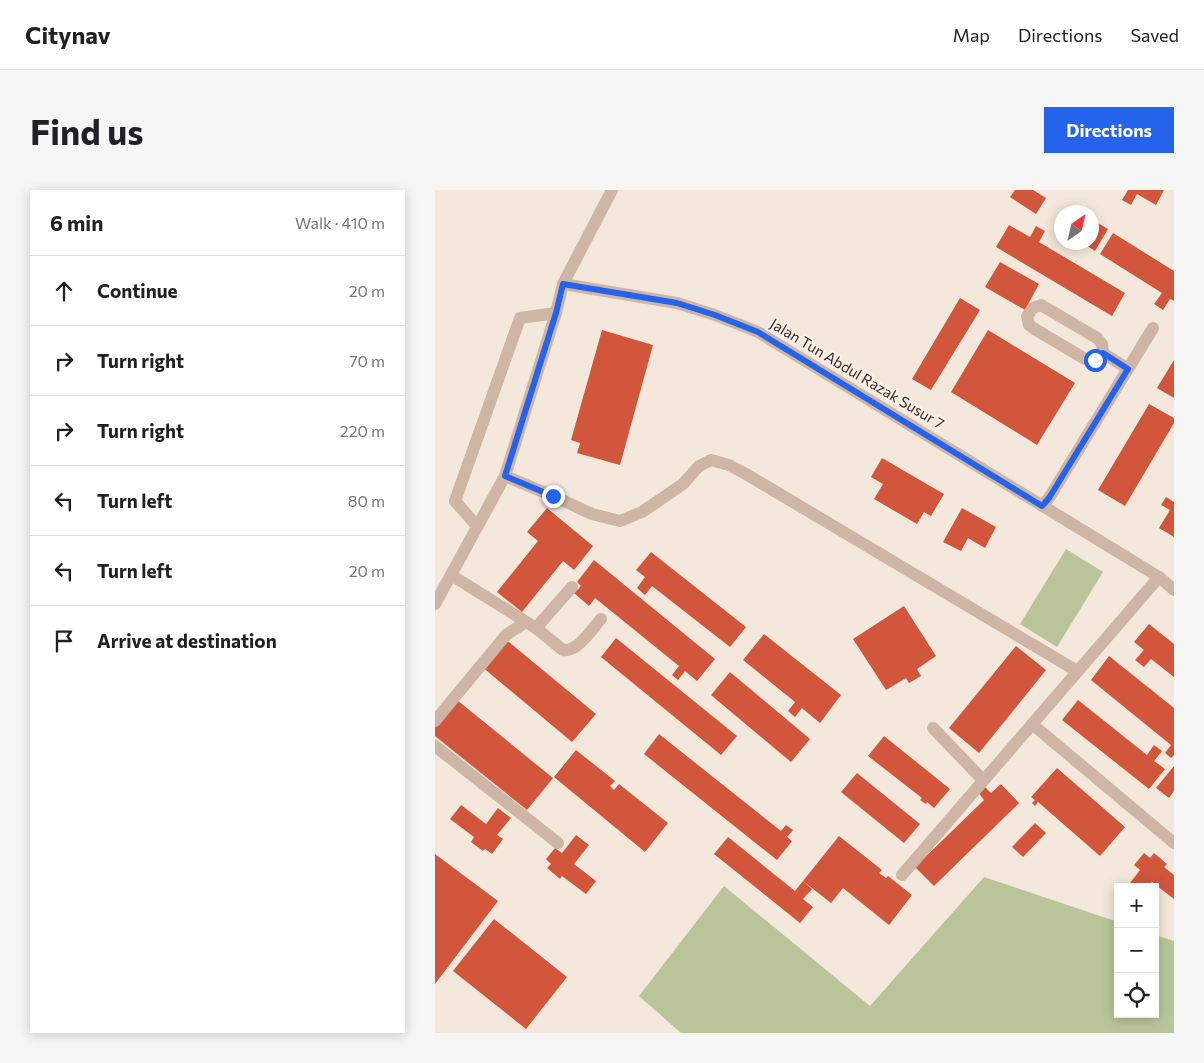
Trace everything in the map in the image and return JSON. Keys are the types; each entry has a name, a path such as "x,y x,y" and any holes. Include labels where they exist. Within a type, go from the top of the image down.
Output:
{"street":[{"path":"435,604 505,476 556,313 563,284 612,190"},
{"name":"Jalan Tun Abdul Razak Susur 7","path":"563,284 677,303 715,315 758,332 1159,577 1174,590"},
{"path":"1103,353 1095,360 1085,359 1029,325 1027,321 1029,312 1037,306 1046,307 1100,340 1103,353 1128,369"},
{"path":"477,526 455,500 520,318 556,313"},
{"path":"1042,506 1049,498 1153,328"},
{"path":"505,476 592,514 620,521 642,512 683,484 699,466 711,460 729,465 1077,671"},
{"path":"451,575 531,625 559,647 567,650 575,647 601,619"},
{"path":"903,875 1159,577"},
{"path":"435,721 505,635 531,625 572,587"},
{"path":"1032,724 1174,842"},
{"path":"933,728 983,780"},
{"path":"435,746 558,843"}],"green space":[{"path":"1066,549 1103,572 1057,647 1020,624"},
{"path":"984,877 1114,921 1114,1018 1159,1018 1159,936 1174,941 1174,1033 681,1033 639,996 724,886 870,1006"}],"building":[{"path":"1015,190 1033,190 1046,198 1036,214 1010,197"},
{"path":"1128,190 1164,190 1156,205 1137,194 1131,205 1122,200"},
{"path":"1099,224 1108,229 1099,244"},
{"path":"1009,225 1030,237 1036,226 1045,231 1039,242 1125,293 1112,316 996,247"},
{"path":"1113,233 1174,271 1174,301 1170,299 1163,310 1154,304 1162,293 1100,254"},
{"path":"1000,262 1039,284 1025,310 985,287"},
{"path":"960,298 980,310 931,390 912,379"},
{"path":"602,330 653,345 620,465 577,453 580,443 571,440"},
{"path":"988,330 1075,383 1037,445 951,392"},
{"path":"1174,360 1174,398 1157,388"},
{"path":"1149,404 1174,418 1174,423 1125,506 1098,490"},
{"path":"882,458 944,494 931,516 924,512 917,524 874,499 883,484 871,477"},
{"path":"1166,497 1174,502 1174,537 1159,528 1170,510 1161,505"},
{"path":"547,508 593,546 574,570 563,561 522,612 497,592 538,541 527,532"},
{"path":"962,508 996,527 985,548 968,538 961,551 943,542"},
{"path":"651,552 746,627 730,647 652,586 645,595 637,588 645,577 636,570"},
{"path":"594,560 715,659 697,681 685,671 678,680 672,675 679,666 595,598 589,606 574,593 581,586 577,582"},
{"path":"904,606 936,656 917,669 921,676 909,683 906,678 886,690 853,639"},
{"path":"1149,624 1174,644 1174,677 1151,659 1144,667 1135,660 1144,650 1134,642"},
{"path":"764,634 841,695 820,723 802,708 795,717 788,711 795,702 743,660"},
{"path":"504,638 596,714 572,742 481,666"},
{"path":"616,638 737,736 721,755 601,657"},
{"path":"1016,646 1046,670 979,753 949,728"},
{"path":"1109,656 1174,708 1174,755 1171,758 1165,753 1171,745 1091,680"},
{"path":"730,672 810,739 791,762 711,695"},
{"path":"457,700 553,778 527,810 435,736 435,727"},
{"path":"1078,700 1147,755 1154,745 1162,751 1154,761 1165,769 1149,789 1062,720"},
{"path":"659,734 781,831 786,825 793,830 787,837 792,841 777,860 644,754"},
{"path":"884,736 950,789 934,808 927,802 926,804 920,800 922,798 868,756"},
{"path":"576,750 615,781 610,786 614,790 619,784 668,823 645,852 554,777"},
{"path":"1174,766 1174,791 1169,798 1156,788"},
{"path":"1057,768 1125,827 1100,856 1038,802 1035,806 1032,803 1035,800 1031,797"},
{"path":"857,773 920,824 904,843 841,792"},
{"path":"1001,784 1019,803 934,886 915,867 984,800 978,792 984,786 991,793"},
{"path":"461,805 486,824 498,808 511,818 497,835 503,839 492,854 485,849 483,851 471,842 474,837 450,819"},
{"path":"1035,823 1046,833 1023,857 1012,847"},
{"path":"576,835 589,845 574,864 596,881 586,894 562,876 560,879 547,868 551,864 546,859 555,848 562,853"},
{"path":"839,836 882,870 879,873 886,878 888,876 912,895 889,925 843,888 831,903 803,881"},
{"path":"728,837 795,891 803,881 812,889 803,899 813,907 800,923 714,854"},
{"path":"1144,853 1150,858 1154,853 1167,864 1164,867 1174,875 1174,899 1159,887 1159,883 1130,883 1140,870 1134,865"},
{"path":"435,854 498,901 435,984"},
{"path":"494,919 567,977 526,1029 453,971"}],"route":[{"path":"553,496 505,476 556,313 563,284 677,303 715,315 758,332 1042,506 1049,498 1128,369 1103,353 1095,360"}]}
